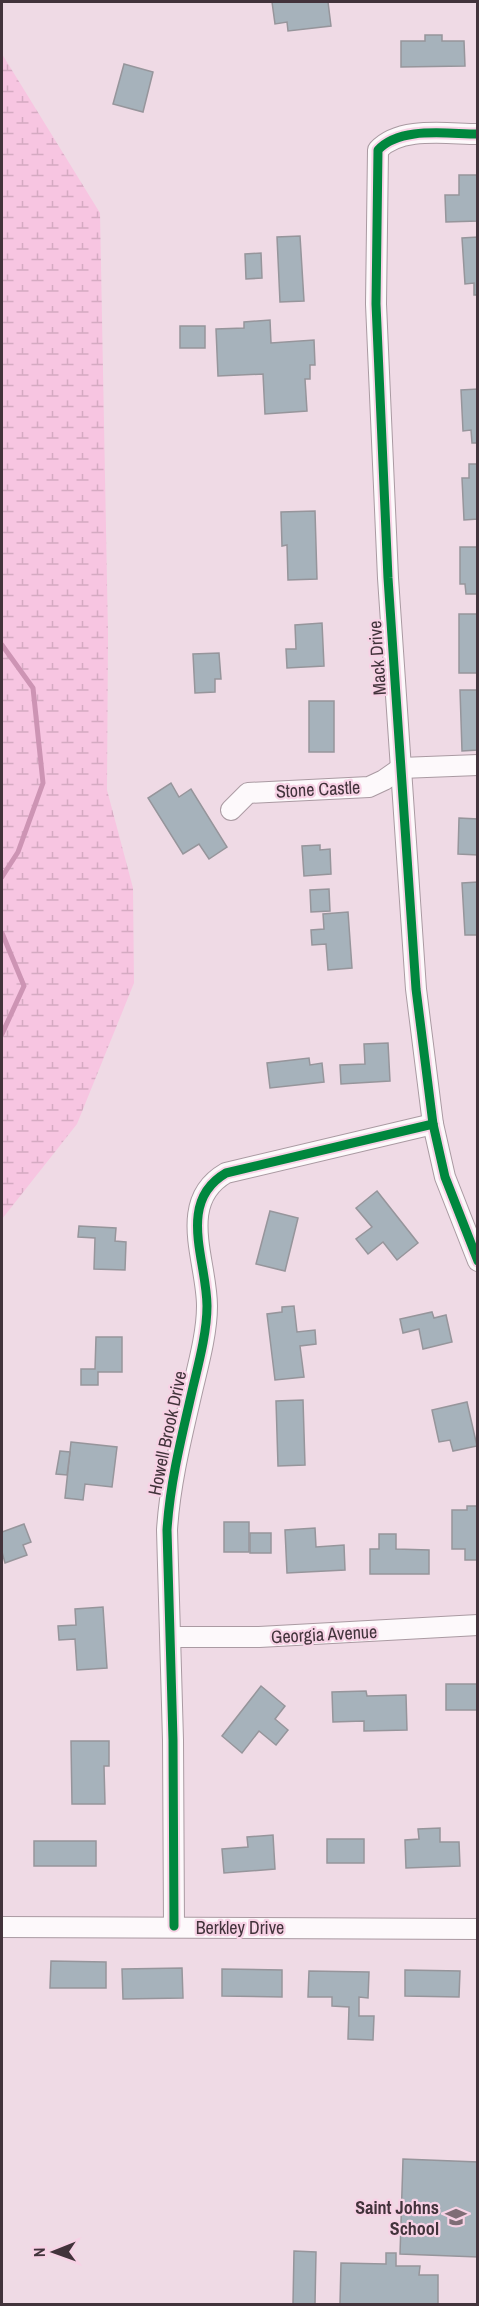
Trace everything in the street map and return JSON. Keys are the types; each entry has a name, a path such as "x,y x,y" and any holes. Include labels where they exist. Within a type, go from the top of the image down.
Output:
{"street":[{"name":"Mack Drive","path":"477,134 399,135 386,141 378,150 376,304 388,578 416,989 433,1124 445,1177 477,1261"},
{"name":"Stone Castle","path":"231,810 248,793 369,787 401,768 477,765"},
{"name":"Howell Brook Drive","path":"174,1926 171,1637 167,1530 169,1497 207,1309 197,1233 200,1205 212,1181 226,1173 433,1124"},
{"name":"Georgia Avenue","path":"171,1637 259,1637 477,1625"},
{"name":"Berkley Drive","path":"2,1927 477,1929"}],"green space":[{"path":"2,54 100,213 108,634 107,790 133,888 134,983 77,1124 2,1219"}],"building":[{"path":"272,2 328,2 331,26 288,31 287,22 275,24"},
{"path":"425,35 442,35 442,41 464,41 465,66 401,67 401,41 425,41"},
{"path":"124,64 153,72 143,112 113,104"},
{"path":"459,175 478,175 478,221 446,222 445,195 459,195"},
{"path":"300,236 304,301 280,302 277,237"},
{"path":"478,237 478,295 474,295 474,283 465,284 462,238"},
{"path":"261,253 262,278 246,279 245,254"},
{"path":"270,320 271,343 314,340 315,365 310,365 310,379 305,379 307,411 265,414 263,374 218,376 216,329 244,328 244,322"},
{"path":"180,326 205,326 205,348 180,348"},
{"path":"478,389 478,443 472,443 471,430 463,431 461,390"},
{"path":"469,464 478,464 478,519 464,520 462,478 469,478"},
{"path":"315,511 317,579 288,580 287,545 282,546 281,512"},
{"path":"460,547 478,547 478,594 466,594 465,584 460,584"},
{"path":"459,614 478,614 478,673 459,673"},
{"path":"322,623 324,666 287,668 286,649 296,649 295,625"},
{"path":"219,653 221,679 215,679 215,692 195,693 193,654"},
{"path":"460,690 478,690 478,750 462,751"},
{"path":"309,701 334,701 334,752 309,752"},
{"path":"171,783 179,797 191,789 227,847 209,859 199,844 183,854 148,798"},
{"path":"459,818 478,819 478,855 458,854"},
{"path":"320,845 320,850 330,849 331,874 304,876 302,846"},
{"path":"478,882 478,935 465,935 462,883"},
{"path":"329,889 330,911 311,912 310,890"},
{"path":"348,912 352,968 328,970 326,944 312,945 311,930 324,929 323,914"},
{"path":"388,1043 390,1081 341,1084 340,1065 365,1064 364,1044"},
{"path":"309,1058 310,1065 322,1063 324,1082 270,1088 267,1063"},
{"path":"377,1191 418,1243 397,1260 383,1242 368,1254 356,1239 372,1227 356,1208"},
{"path":"270,1211 298,1218 285,1271 256,1264"},
{"path":"79,1226 116,1228 115,1241 126,1242 125,1270 94,1269 95,1238 78,1237"},
{"path":"294,1306 297,1332 315,1330 316,1344 300,1346 304,1377 275,1380 267,1314 282,1312 282,1307"},
{"path":"432,1312 434,1318 446,1315 452,1342 423,1349 419,1329 403,1333 400,1319"},
{"path":"96,1337 122,1337 122,1372 98,1372 98,1385 81,1385 81,1369 95,1369"},
{"path":"303,1400 305,1465 278,1466 276,1401"},
{"path":"467,1402 477,1446 453,1451 450,1440 439,1442 432,1410"},
{"path":"71,1442 117,1447 112,1487 85,1484 83,1500 65,1498"},
{"path":"60,1451 70,1452 67,1475 56,1474"},
{"path":"467,1506 478,1506 478,1560 465,1560 465,1549 452,1549 452,1510 467,1510"},
{"path":"224,1522 249,1522 249,1552 224,1552"},
{"path":"24,1524 31,1542 23,1545 27,1555 5,1563 2,1552 2,1532"},
{"path":"315,1528 316,1547 344,1545 345,1570 287,1573 285,1530"},
{"path":"250,1533 271,1533 271,1553 250,1553"},
{"path":"379,1534 396,1534 396,1549 429,1550 429,1574 370,1574 370,1549 379,1549"},
{"path":"103,1607 107,1668 77,1670 75,1639 59,1640 58,1626 76,1625 75,1609"},
{"path":"446,1684 478,1684 478,1710 446,1710"},
{"path":"261,1686 285,1706 275,1719 288,1730 276,1745 259,1731 242,1753 222,1736"},
{"path":"366,1691 367,1696 406,1695 407,1730 364,1731 364,1721 333,1722 332,1692"},
{"path":"71,1741 109,1741 109,1766 104,1766 105,1804 72,1804"},
{"path":"440,1828 440,1842 459,1842 460,1866 406,1868 405,1840 419,1839 418,1829"},
{"path":"273,1835 275,1869 224,1873 222,1849 248,1847 247,1837"},
{"path":"327,1839 364,1839 364,1863 327,1863"},
{"path":"34,1841 96,1841 96,1866 34,1866"},
{"path":"51,1961 106,1962 106,1988 50,1988"},
{"path":"182,1968 183,1998 123,1999 122,1969"},
{"path":"222,1969 282,1970 282,1997 222,1996"},
{"path":"405,1970 460,1971 459,1997 405,1996"},
{"path":"309,1971 369,1972 368,1998 359,1997 359,2016 374,2016 373,2040 348,2039 349,2007 332,2006 332,1997 308,1997"},
{"path":"403,2159 478,2162 478,2257 400,2254"},
{"path":"294,2251 316,2252 315,2304 293,2304"},
{"path":"386,2253 396,2253 396,2266 420,2266 419,2275 438,2275 438,2304 340,2304 341,2263 386,2264"}],"waterway":[{"path":"2,645 33,688 43,783 18,852 2,877"},
{"path":"2,933 24,986 2,1034"}],"cycle path":[{"path":"478,134 411,134 387,142 378,150 376,304 388,578 416,989 433,1124 445,1177 478,1261"},
{"path":"174,1926 173,1740 167,1530 177,1458 206,1326 206,1289 198,1234 198,1216 202,1200 211,1185 226,1173 433,1124"}],"place":[{"name":"Saint Johns School","path":"456,2217"}]}
